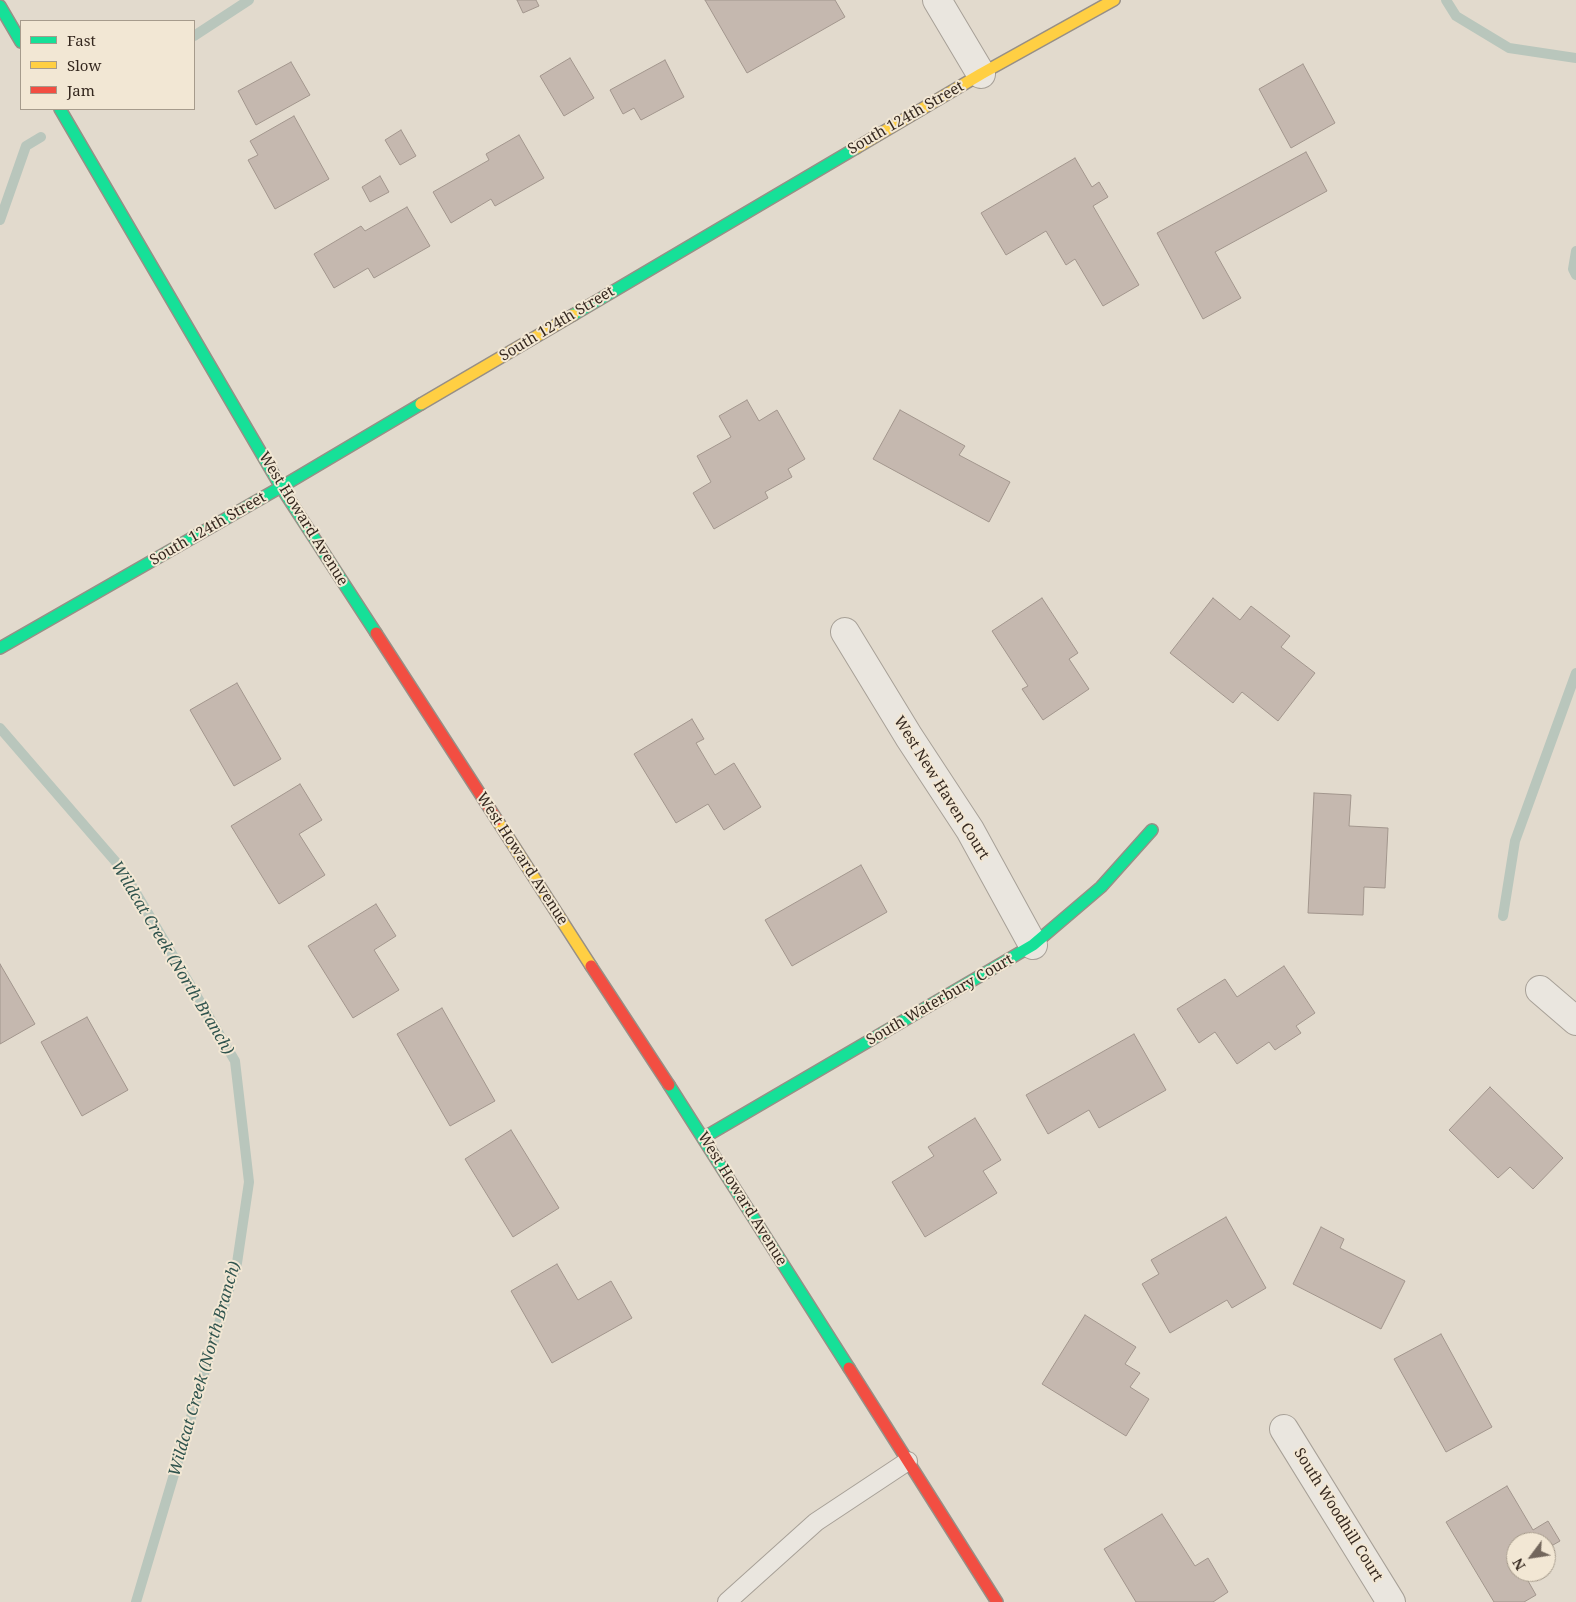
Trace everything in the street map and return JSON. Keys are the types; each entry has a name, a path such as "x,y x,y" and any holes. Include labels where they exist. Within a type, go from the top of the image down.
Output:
{"street":[{"path":"937,0 981,74"},
{"name":"South 124th Street","path":"0,648 281,487 981,74 1114,0"},
{"path":"0,6 20,40"},
{"name":"West Howard Avenue","path":"61,110 281,487 703,1138 997,1602"},
{"name":"West New Haven Court","path":"845,632 970,830 1033,945"},
{"name":"South Waterbury Court","path":"703,1138 1033,945 1101,887 1152,830"},
{"path":"1540,990 1576,1021"},
{"name":"South Woodhill Court","path":"1284,1429 1391,1602"}],"lane":[{"path":"727,1602 816,1522 908,1461"}],"building":[{"path":"517,0 536,0 539,6 523,13"},
{"path":"705,0 835,0 845,17 747,73"},
{"path":"570,58 594,98 564,116 540,76"},
{"path":"665,60 684,97 641,120 634,108 623,114 610,90"},
{"path":"291,62 310,95 256,125 238,91"},
{"path":"1303,64 1335,123 1291,148 1259,89"},
{"path":"294,116 329,179 275,209 248,160 258,155 250,141"},
{"path":"401,130 416,156 400,165 385,140"},
{"path":"519,135 544,178 495,206 491,199 451,223 433,192 489,160 486,154"},
{"path":"1306,152 1327,191 1215,252 1241,298 1203,319 1157,233"},
{"path":"1075,158 1092,187 1099,182 1108,197 1093,206 1139,285 1103,306 1075,259 1066,265 1046,231 1006,255 981,213"},
{"path":"380,176 389,192 370,202 362,187"},
{"path":"407,207 430,246 374,278 368,268 334,288 314,254 361,226 365,231"},
{"path":"747,400 759,421 777,410 805,459 788,469 792,477 765,492 768,498 714,529 693,493 711,482 697,456 731,437 719,416"},
{"path":"900,410 965,446 959,455 1010,482 989,522 873,459"},
{"path":"1042,598 1078,653 1069,659 1089,689 1043,720 1022,689 1028,686 992,631"},
{"path":"1213,598 1240,620 1251,606 1290,636 1281,647 1315,673 1278,721 1242,692 1233,703 1170,653"},
{"path":"237,683 281,759 234,786 190,710"},
{"path":"692,719 704,739 696,743 715,775 734,763 761,807 724,830 708,804 676,823 634,754"},
{"path":"300,784 322,820 299,834 325,875 279,904 231,826"},
{"path":"1314,793 1351,795 1349,826 1388,828 1385,888 1364,887 1363,915 1308,913"},
{"path":"861,865 887,912 792,966 765,920"},
{"path":"376,904 396,936 374,950 399,990 353,1018 308,946"},
{"path":"0,964 35,1024 0,1044"},
{"path":"1284,966 1315,1013 1296,1026 1301,1033 1275,1050 1269,1042 1237,1064 1215,1032 1199,1043 1177,1009 1225,979 1237,997"},
{"path":"442,1008 495,1101 450,1126 397,1034"},
{"path":"87,1017 128,1090 82,1116 41,1042"},
{"path":"1134,1034 1166,1090 1099,1128 1089,1110 1048,1134 1026,1095"},
{"path":"1490,1087 1563,1158 1533,1189 1510,1167 1498,1178 1449,1130"},
{"path":"975,1118 1001,1160 983,1171 997,1193 925,1237 892,1182 934,1156 928,1147"},
{"path":"511,1130 559,1208 513,1237 465,1159"},
{"path":"1226,1217 1266,1288 1232,1308 1227,1300 1170,1333 1142,1284 1159,1274 1151,1260"},
{"path":"1321,1227 1344,1239 1340,1248 1405,1281 1381,1329 1293,1284"},
{"path":"557,1264 578,1300 611,1281 632,1318 552,1363 511,1291"},
{"path":"1085,1315 1136,1347 1125,1364 1140,1373 1130,1387 1149,1399 1126,1436 1042,1384"},
{"path":"1441,1334 1492,1427 1446,1452 1394,1359"},
{"path":"1507,1486 1533,1530 1548,1521 1555,1532 1506,1532 1506,1582 1529,1582 1536,1595 1524,1602 1494,1602 1446,1522"},
{"path":"1162,1514 1195,1566 1208,1558 1228,1592 1213,1602 1136,1602 1104,1549"},
{"path":"1556,1534 1560,1541 1556,1543"}],"waterway":[{"name":"Wildcat Creek (North Branch)","path":"195,35 249,0"},
{"path":"1446,0 1456,16 1509,48 1576,58"},
{"name":"Wildcat Creek (North Branch)","path":"0,220 26,146 41,137"},
{"path":"1576,251 1573,269 1576,275"},
{"path":"1503,916 1515,841 1576,673"},
{"name":"Wildcat Creek (North Branch)","path":"0,728 122,869 235,1061 249,1182 237,1263 136,1602"}],"traffic: fast":[{"path":"0,6 20,40"},
{"path":"61,110 281,487 376,633"},
{"path":"573,315 856,148"},
{"path":"0,648 281,487 421,404"},
{"path":"703,1138 1033,945 1101,887 1152,830"},
{"path":"669,1085 849,1368"}],"traffic: slow":[{"path":"856,148 981,74 1114,0"},
{"path":"421,404 573,315"},
{"path":"497,820 591,966"}],"traffic: jam":[{"path":"376,633 497,820"},
{"path":"591,966 669,1085"},
{"path":"849,1368 997,1602"}]}
